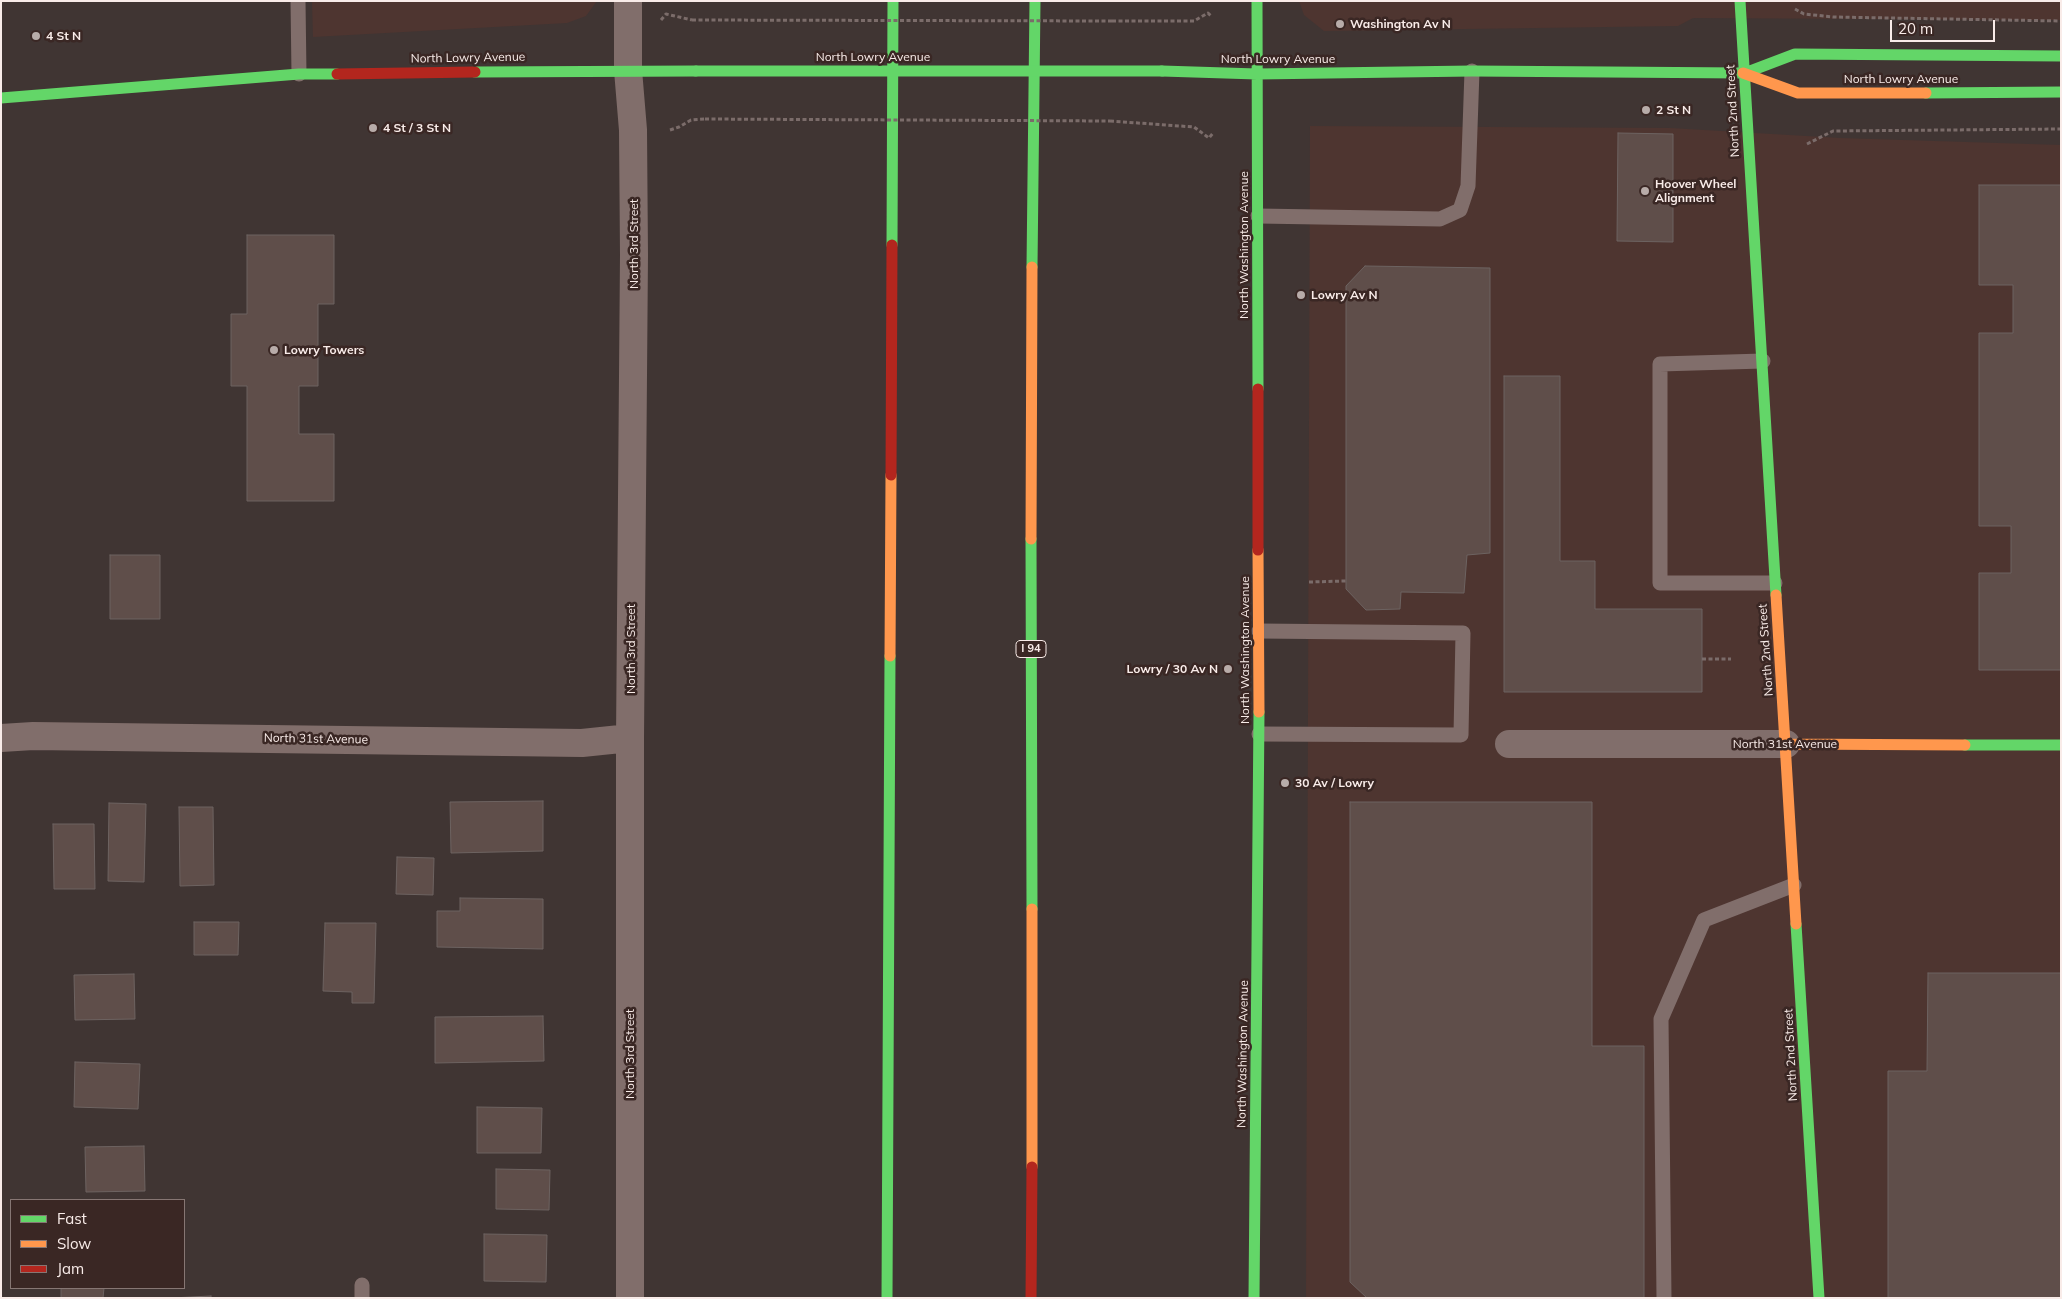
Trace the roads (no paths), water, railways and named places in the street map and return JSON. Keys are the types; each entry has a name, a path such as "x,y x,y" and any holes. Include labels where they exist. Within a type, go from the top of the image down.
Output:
{"main road":[{"path":"887,1298 893,1"},
{"name":"I 94","path":"1031,1298 1033,998 1030,440 1035,1"},
{"name":"North Washington Avenue","path":"1254,1298 1259,734 1257,1"},
{"name":"North 2nd Street","path":"1740,1 1819,1298"},
{"name":"North Lowry Avenue","path":"1745,74 1795,54 2061,56"},
{"name":"North Lowry Avenue","path":"1,98 299,74 628,70 1162,71 1257,74 1472,71 1745,74 1798,93 2061,92"},
{"name":"North 31st Avenue","path":"1786,744 2061,745"}],"street":[{"name":"North 3rd Street","path":"628,1 628,70 634,159 630,738 630,1298"},
{"name":"North 31st Avenue","path":"1,738 33,736 582,742 630,738"},
{"name":"North 31st Avenue","path":"1509,744 1786,744"}],"lane":[{"path":"298,1 299,74"},
{"path":"1258,216 1440,218 1460,210 1468,186 1472,71"},
{"path":"1763,361 1660,364 1660,583 1776,584"},
{"path":"1258,631 1463,633 1461,735 1259,734"},
{"path":"1664,1298 1661,1019 1704,920 1794,885"}],"place":[{"name":"Washington Av N","path":"1340,24"},
{"name":"4 St N","path":"36,36"},
{"name":"2 St N","path":"1646,110"},
{"name":"4 St / 3 St N","path":"373,128"},
{"name":"Hoover Wheel Alignment","path":"1645,191"},
{"name":"Lowry Av N","path":"1301,295"},
{"name":"Lowry Towers","path":"274,350"},
{"name":"Lowry / 30 Av N","path":"1228,669"},
{"name":"30 Av / Lowry","path":"1285,783"}]}
